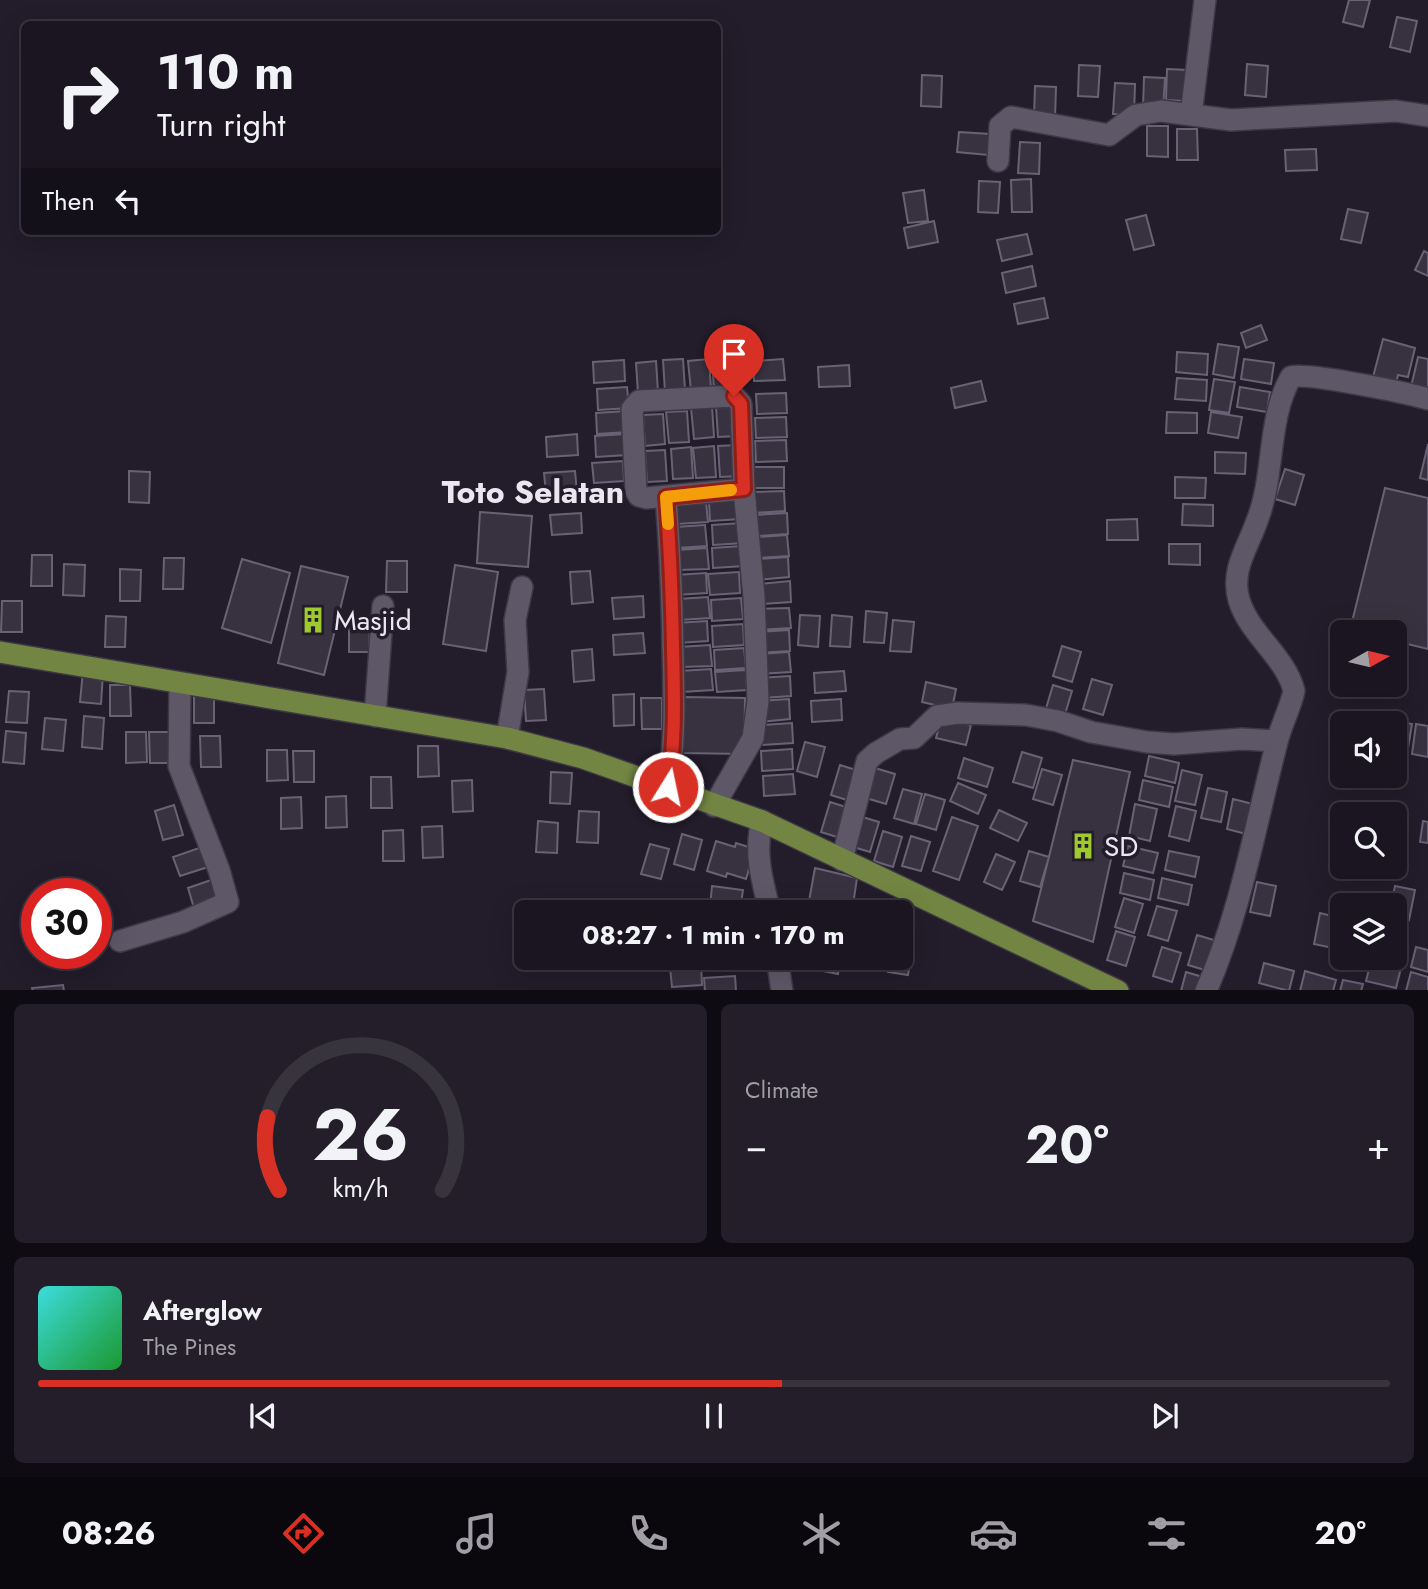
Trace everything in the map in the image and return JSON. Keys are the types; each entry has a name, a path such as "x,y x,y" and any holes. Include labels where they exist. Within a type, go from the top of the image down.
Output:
{"main road":[{"path":"0,652 507,738 583,758 762,821 1118,990"}],"street":[{"path":"1191,115 1205,0"},
{"path":"998,161 1000,126 1011,117 1109,135 1136,115 1161,111 1231,120 1396,111 1428,116"},
{"path":"1206,990 1224,949 1261,813 1277,741 1292,699 1292,683 1245,617 1236,583 1242,553 1254,531 1265,497 1279,412 1287,384 1291,377 1305,376 1387,389 1428,399"},
{"path":"714,806 753,738 758,701 741,404 734,396 639,401 632,409 636,491 642,497 744,489"},
{"path":"666,497 675,720 674,751 668,787"},
{"path":"507,738 518,672 515,620 522,587"},
{"path":"375,716 383,606"},
{"path":"120,940 183,922 228,902 219,870 179,766 180,683"},
{"path":"842,860 867,761 900,739 915,738 937,716 958,713 1026,715 1058,721 1091,732 1174,744 1242,739 1277,741"},
{"path":"762,821 758,860 767,900"},
{"path":"779,970 782,990"}],"building":[{"path":"1349,0 1370,0 1363,27 1343,22"},
{"path":"1397,17 1417,21 1410,52 1390,47"},
{"path":"1247,64 1268,66 1266,97 1245,95"},
{"path":"1079,65 1100,66 1098,97 1078,96"},
{"path":"1167,69 1188,70 1186,101 1166,100"},
{"path":"922,75 942,76 941,107 921,106"},
{"path":"1144,77 1165,78 1163,109 1143,108"},
{"path":"1115,83 1135,84 1134,115 1113,114"},
{"path":"1035,86 1056,87 1055,118 1034,117"},
{"path":"1147,126 1168,126 1168,157 1147,156"},
{"path":"1177,129 1197,129 1198,160 1177,160"},
{"path":"959,132 990,134 988,155 957,152"},
{"path":"1020,142 1040,143 1039,174 1018,173"},
{"path":"1316,149 1317,170 1286,171 1285,150"},
{"path":"1031,179 1032,212 1012,212 1011,180"},
{"path":"979,181 1000,182 998,213 978,212"},
{"path":"924,190 928,221 908,223 903,193"},
{"path":"1348,209 1368,213 1361,243 1341,239"},
{"path":"1146,215 1154,245 1134,250 1126,220"},
{"path":"934,221 938,242 908,248 904,228"},
{"path":"1027,234 1032,254 1002,261 997,240"},
{"path":"1424,251 1428,253 1428,276 1415,270"},
{"path":"1032,266 1036,286 1006,293 1002,273"},
{"path":"1044,298 1048,318 1018,324 1014,304"},
{"path":"1261,325 1267,340 1246,348 1241,333"},
{"path":"1383,339 1415,348 1408,377 1398,375 1396,383 1373,377"},
{"path":"1218,344 1239,347 1234,378 1213,374"},
{"path":"1177,352 1208,354 1207,375 1176,372"},
{"path":"732,357 735,388 714,390 712,359"},
{"path":"1418,357 1428,359 1428,391 1411,387"},
{"path":"683,359 685,390 665,392 663,360"},
{"path":"709,359 711,390 691,391 688,361"},
{"path":"783,359 785,380 754,381 753,361"},
{"path":"1244,359 1274,363 1271,384 1241,379"},
{"path":"624,360 625,381 594,383 593,362"},
{"path":"656,361 658,392 638,394 636,363"},
{"path":"849,365 850,386 819,387 818,367"},
{"path":"1177,378 1207,380 1206,401 1175,399"},
{"path":"1214,379 1235,382 1229,413 1209,410"},
{"path":"981,381 986,401 955,408 951,388"},
{"path":"627,387 629,408 598,410 597,389"},
{"path":"1240,387 1270,392 1267,412 1237,407"},
{"path":"786,393 787,413 757,414 756,394"},
{"path":"736,405 738,436 718,437 716,407"},
{"path":"712,406 714,437 694,439 691,408"},
{"path":"626,411 628,432 597,434 596,413"},
{"path":"687,411 689,442 669,443 666,412"},
{"path":"1167,412 1197,413 1197,433 1166,433"},
{"path":"1211,412 1242,417 1238,438 1208,433"},
{"path":"663,414 665,444 645,446 643,415"},
{"path":"786,417 787,437 756,438 755,418"},
{"path":"577,434 578,455 547,457 546,437"},
{"path":"625,434 627,455 596,457 595,436"},
{"path":"786,440 787,461 756,462 755,441"},
{"path":"1428,444 1428,480 1420,478"},
{"path":"738,445 740,476 720,477 718,446"},
{"path":"714,446 716,477 696,478 693,448"},
{"path":"691,447 693,478 673,479 671,449"},
{"path":"665,450 667,481 647,482 645,451"},
{"path":"1215,452 1246,453 1245,474 1215,473"},
{"path":"623,461 624,481 594,483 592,463"},
{"path":"753,467 784,467 784,488 753,488"},
{"path":"1285,469 1304,475 1295,505 1275,499"},
{"path":"129,471 150,472 149,503 129,502"},
{"path":"575,471 577,492 546,493 544,473"},
{"path":"1175,477 1206,478 1205,498 1175,498"},
{"path":"1385,488 1428,498 1428,649 1407,644 1407,620 1352,620"},
{"path":"784,491 785,511 754,513 753,492"},
{"path":"740,499 741,519 710,521 709,501"},
{"path":"706,502 708,522 677,524 676,504"},
{"path":"1183,504 1213,505 1213,526 1182,525"},
{"path":"480,512 532,516 528,567 477,563"},
{"path":"581,513 582,533 552,535 550,515"},
{"path":"787,513 788,534 757,536 756,515"},
{"path":"1137,519 1138,540 1107,540 1107,520"},
{"path":"742,523 744,543 713,545 712,525"},
{"path":"705,525 707,546 676,548 675,527"},
{"path":"787,535 789,556 758,558 757,537"},
{"path":"1169,544 1200,544 1200,565 1169,564"},
{"path":"742,546 744,566 713,568 712,548"},
{"path":"707,548 709,569 678,570 677,550"},
{"path":"32,555 52,555 52,586 31,586"},
{"path":"788,557 789,577 758,580 757,559"},
{"path":"164,558 184,558 183,589 163,589"},
{"path":"242,559 290,573 271,643 222,628"},
{"path":"387,561 407,561 407,592 386,592"},
{"path":"64,564 85,565 84,596 63,595"},
{"path":"455,565 498,572 486,651 443,644"},
{"name":"Masjid","path":"301,566 348,577 324,675 278,663"},
{"path":"120,569 141,570 140,601 120,601"},
{"path":"590,571 593,602 572,604 570,572"},
{"path":"739,572 740,593 710,595 708,574"},
{"path":"706,573 707,593 676,595 675,575"},
{"path":"790,581 791,602 761,604 759,584"},
{"path":"643,596 644,617 614,619 612,598"},
{"path":"708,597 710,618 679,620 678,599"},
{"path":"741,598 743,619 712,621 711,600"},
{"path":"2,601 22,601 22,632 1,632"},
{"path":"789,608 791,628 760,630 758,609"},
{"path":"866,611 887,613 884,643 864,642"},
{"path":"800,615 820,616 818,647 798,645"},
{"path":"832,615 852,617 850,647 830,646"},
{"path":"106,616 126,617 125,647 105,647"},
{"path":"893,620 914,622 911,652 890,651"},
{"path":"349,621 370,621 369,652 349,652"},
{"path":"707,621 708,641 677,643 676,623"},
{"path":"743,624 744,645 713,647 712,626"},
{"path":"789,630 790,651 759,653 758,632"},
{"path":"643,633 645,653 614,655 613,635"},
{"path":"710,645 712,666 681,667 679,647"},
{"path":"1062,646 1081,652 1072,682 1053,676"},
{"path":"744,648 746,668 715,670 714,650"},
{"path":"592,649 594,680 574,682 572,651"},
{"path":"789,652 791,672 760,674 758,654"},
{"path":"711,669 713,690 682,692 680,671"},
{"path":"746,670 747,690 717,692 715,672"},
{"path":"83,671 103,673 101,704 80,702"},
{"path":"844,671 846,691 815,693 814,673"},
{"path":"790,676 791,696 761,698 759,678"},
{"path":"1092,679 1112,685 1103,715 1083,709"},
{"path":"926,682 956,689 952,709 922,702"},
{"path":"110,685 130,685 131,716 110,716"},
{"path":"1053,685 1072,691 1063,721 1044,715"},
{"path":"544,689 546,720 526,721 524,690"},
{"path":"9,691 29,692 27,723 6,722"},
{"path":"194,692 214,692 214,723 194,723"},
{"path":"634,694 634,725 614,726 613,695"},
{"path":"683,697 745,698 744,754 682,753"},
{"path":"641,698 662,698 662,729 642,729"},
{"path":"789,699 790,719 760,722 759,701"},
{"path":"841,699 842,720 812,722 811,701"},
{"path":"84,716 104,718 102,749 82,747"},
{"path":"45,718 66,720 63,751 42,749"},
{"path":"941,719 971,725 966,745 936,738"},
{"path":"792,723 793,743 762,745 761,725"},
{"path":"1407,723 1412,724 1407,754"},
{"path":"1416,724 1428,726 1428,757 1412,754"},
{"path":"6,731 26,733 24,764 3,762"},
{"path":"126,732 146,732 147,762 126,763"},
{"path":"149,732 170,732 170,763 150,763"},
{"path":"200,736 220,736 221,767 201,767"},
{"path":"805,742 825,747 817,777 797,771"},
{"path":"418,746 438,746 439,776 418,777"},
{"path":"792,749 793,769 762,771 761,751"},
{"path":"267,750 287,750 288,780 267,781"},
{"path":"293,751 314,751 314,782 294,782"},
{"path":"1022,752 1042,758 1033,788 1013,782"},
{"path":"1149,756 1179,763 1175,783 1145,776"},
{"path":"964,758 993,768 987,787 958,778"},
{"name":"SD","path":"1073,760 1130,772 1093,942 1033,921"},
{"path":"840,765 859,771 850,801 831,795"},
{"path":"875,768 895,774 886,804 866,798"},
{"path":"1042,769 1062,775 1053,805 1033,799"},
{"path":"1182,770 1202,775 1195,805 1175,801"},
{"path":"551,772 572,773 570,804 550,803"},
{"path":"793,774 795,794 764,796 763,776"},
{"path":"371,777 391,777 392,808 371,808"},
{"path":"472,780 473,811 453,812 452,781"},
{"path":"1143,780 1173,787 1169,807 1139,800"},
{"path":"958,783 986,795 978,814 950,801"},
{"path":"1208,788 1227,792 1221,822 1201,818"},
{"path":"903,789 922,794 914,824 894,818"},
{"path":"925,794 945,800 936,830 916,824"},
{"path":"346,796 347,827 326,828 326,797"},
{"path":"301,797 302,828 281,829 281,798"},
{"path":"1233,799 1253,804 1246,834 1227,829"},
{"path":"830,802 849,808 840,838 821,832"},
{"path":"1135,804 1157,809 1150,841 1129,836"},
{"path":"174,805 183,835 163,840 155,811"},
{"path":"1176,806 1196,811 1189,841 1169,836"},
{"path":"999,810 1027,823 1018,841 990,828"},
{"path":"579,811 599,812 598,843 577,842"},
{"path":"859,816 879,822 870,852 850,846"},
{"path":"952,817 978,826 959,880 933,871"},
{"path":"538,821 558,823 557,853 536,852"},
{"path":"1423,821 1428,822 1428,843 1420,842"},
{"path":"442,826 443,857 423,858 422,827"},
{"path":"403,830 404,861 383,861 383,831"},
{"path":"883,831 902,837 893,867 874,861"},
{"path":"682,834 702,840 694,870 674,864"},
{"path":"911,836 930,842 921,871 902,866"},
{"path":"716,841 755,849 746,879 707,871"},
{"path":"650,844 669,849 661,879 641,874"},
{"path":"1128,846 1158,853 1153,873 1123,866"},
{"path":"202,847 208,867 180,876 173,857"},
{"path":"1029,851 1049,857 1040,887 1020,881"},
{"path":"1169,851 1199,857 1195,877 1165,870"},
{"path":"996,854 1015,862 1002,890 984,882"},
{"path":"815,868 857,878 854,900 809,900"},
{"path":"1124,873 1154,880 1150,900 1120,893"},
{"path":"217,878 224,898 194,908 188,888"},
{"path":"1162,878 1192,885 1188,905 1158,898"},
{"path":"1257,882 1276,886 1270,916 1250,912"},
{"path":"712,886 743,890 742,900 711,900"},
{"path":"1395,886 1415,890 1409,920 1407,893 1394,893"},
{"path":"1124,898 1143,904 1134,933 1115,927"},
{"path":"1157,906 1177,911 1168,941 1148,935"},
{"path":"1320,913 1330,916 1330,947 1314,944"},
{"path":"1116,931 1135,937 1126,966 1107,960"},
{"path":"1197,935 1217,941 1208,971 1188,965"},
{"path":"1162,947 1181,953 1172,982 1153,976"},
{"path":"1416,947 1428,950 1428,972 1411,967"},
{"path":"1264,963 1294,971 1289,990 1259,983"},
{"path":"670,970 701,970 702,985 672,987"},
{"path":"818,970 839,970 838,974"},
{"path":"888,970 909,970 908,975"},
{"path":"1369,970 1400,970 1396,988 1366,981"},
{"path":"1305,971 1336,980 1333,990 1300,990"},
{"path":"1186,972 1206,978 1202,990 1181,990"},
{"path":"1411,972 1428,977 1428,990 1406,990"},
{"path":"735,976 736,990 705,990 704,978"},
{"path":"1343,980 1363,984 1361,990 1340,990"},
{"path":"63,985 64,990 33,990 32,988"}],"slow traffic":[{"path":"668,524 666,497 731,490"}],"place":[{"name":"Masjid","path":"313,620"},
{"name":"SD","path":"1083,846"}],"district":[{"name":"Toto Selatan","path":"533,492"}],"route":[{"path":"668,787 674,751 675,720 666,497 744,489 741,404 734,396"}]}
